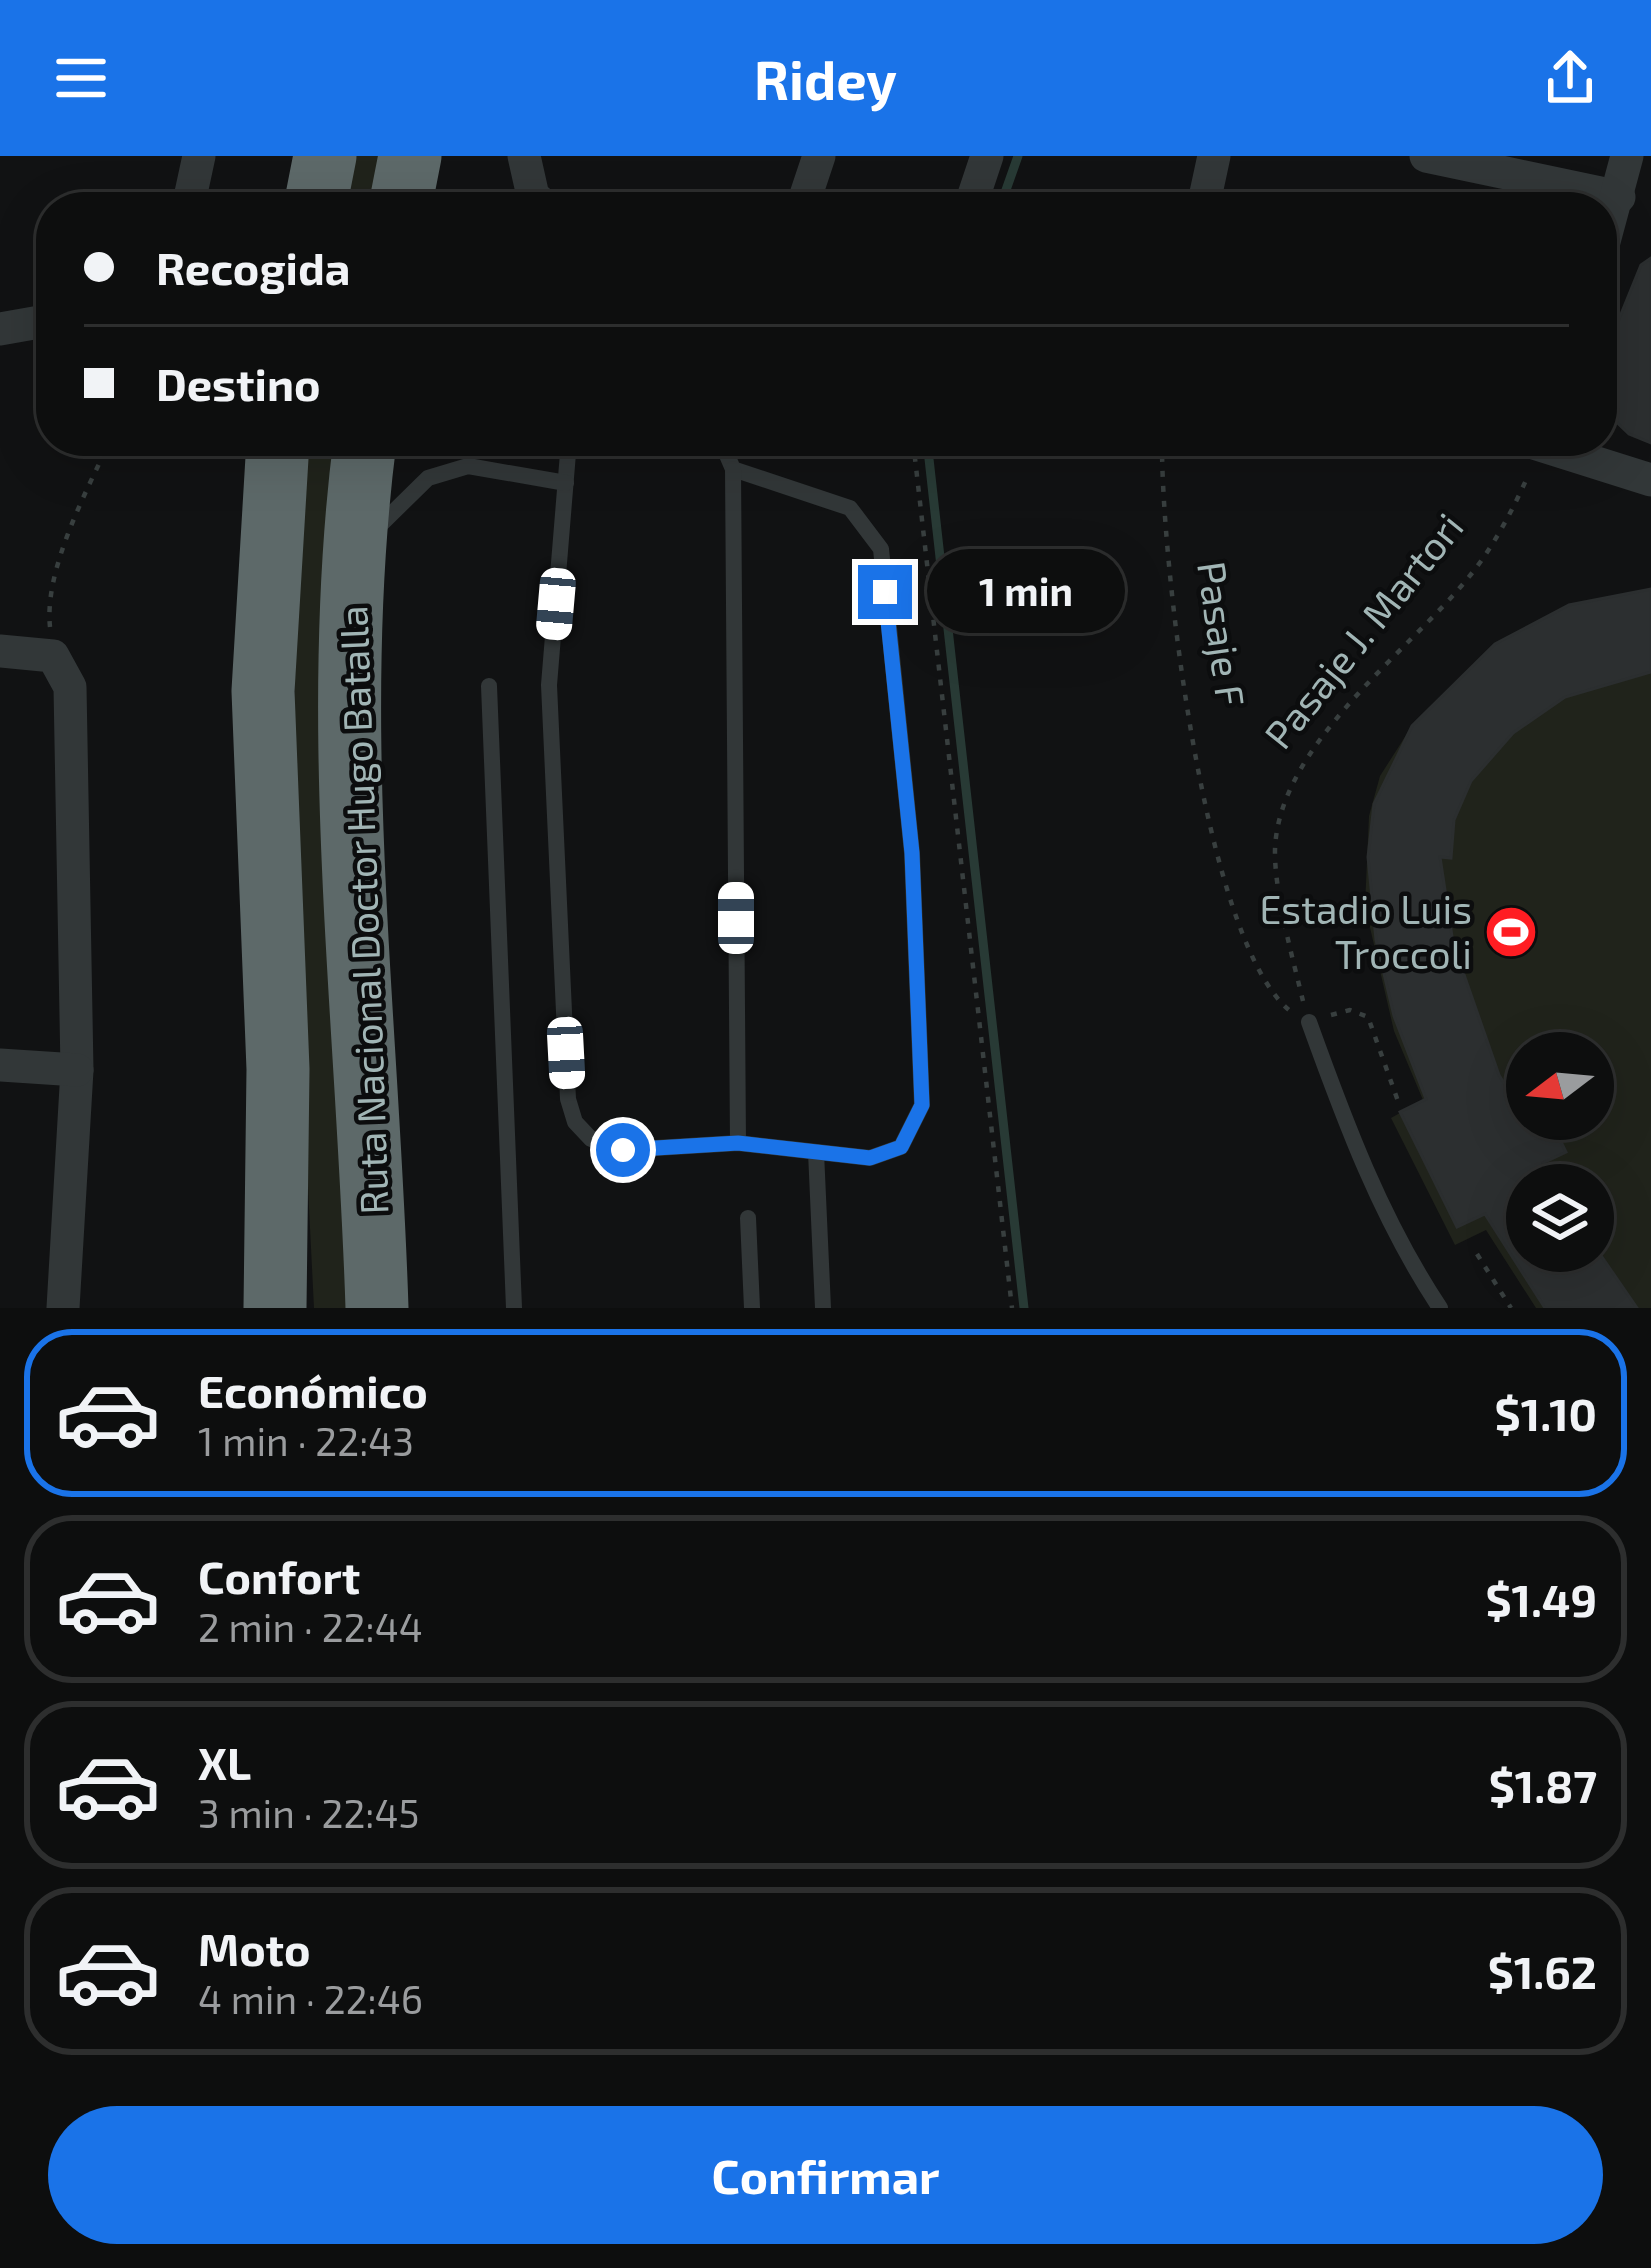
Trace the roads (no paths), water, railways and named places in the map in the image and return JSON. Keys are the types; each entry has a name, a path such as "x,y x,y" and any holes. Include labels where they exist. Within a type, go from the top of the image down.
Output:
{"highway":[{"path":"318,192 325,156"},
{"path":"403,192 410,156"},
{"path":"277,456 263,691 278,1069 296,1308"},
{"name":"Ruta Nacional Doctor Hugo Batalla","path":"364,456 356,549 353,817 376,1308"},
{"path":"275,1308 278,1069"}],"street":[{"path":"191,192 199,156"},
{"path":"524,156 536,192"},
{"path":"807,192 819,156"},
{"path":"975,192 987,156"},
{"path":"1206,192 1214,156"},
{"path":"1426,156 1595,192"},
{"path":"1617,203 1627,156"},
{"path":"0,329 36,323"},
{"path":"1579,456 1651,480"},
{"path":"0,651 53,656 70,687 77,1070 63,1308"},
{"path":"0,1065 77,1070"}],"lane":[{"path":"567,456 549,685 568,1099 575,1122 591,1139 623,1150 738,1143 870,1158 901,1147 922,1105 912,853 881,549 850,508 733,469"},
{"path":"728,456 733,469 738,1143"},
{"path":"356,549 428,478 469,466 566,483"},
{"path":"489,686 514,1308"},
{"path":"1309,1022 1356,1154 1406,1256 1440,1308"},
{"path":"816,1152 823,1308"},
{"path":"748,1218 752,1308"}],"waterway":[{"path":"1005,192 1018,156"},
{"path":"929,456 1024,1308"}],"place":[{"name":"Estadio Luis Troccoli","path":"1511,932"}]}
